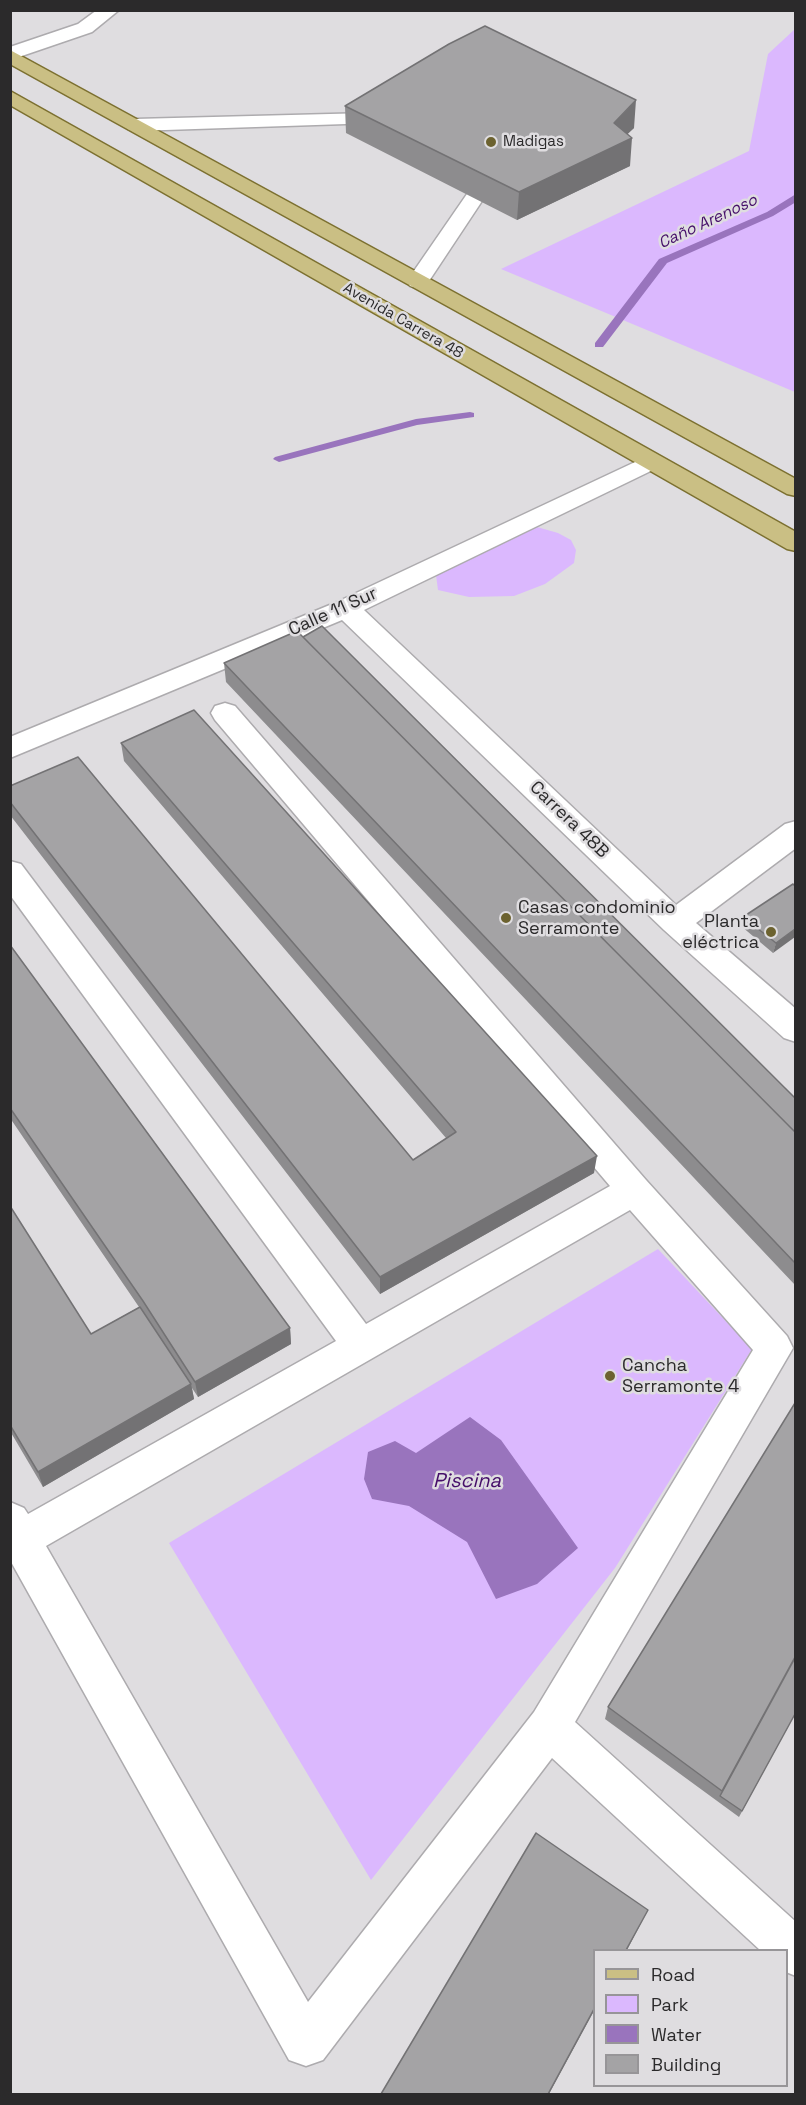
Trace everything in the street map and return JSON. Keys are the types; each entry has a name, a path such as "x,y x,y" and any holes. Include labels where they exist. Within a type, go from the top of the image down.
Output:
{"main road":[{"path":"10,55 795,489"},
{"name":"Avenida Carrera 48","path":"10,97 795,543"}],"street":[{"path":"10,55 85,28 110,10"},
{"path":"135,125 369,119"},
{"path":"418,281 474,198"},
{"name":"Calle 11 Sur","path":"10,748 346,608 650,462"},
{"name":"Carrera 48B","path":"346,608 675,922 795,1029"},
{"path":"225,713 634,1190 774,1348 549,1726 306,2043 16,1530 361,1346 634,1190"},
{"path":"675,922 795,832"},
{"path":"10,872 361,1346"},
{"path":"549,1726 795,1953"}],"green space":[{"path":"795,29 795,392 501,269 749,151 768,54"},
{"path":"525,526 558,533 571,540 576,550 574,563 545,584 514,596 469,597 438,590 436,575"},
{"path":"658,1249 752,1349 615,1568 371,1880 169,1543"}],"water":[{"name":"Piscina","path":"470,1417 501,1440 578,1548 537,1584 496,1599 467,1542 409,1506 372,1499 364,1479 368,1452 395,1441 416,1453"}],"building":[{"name":"Madigas","path":"485,26 636,100 614,123 632,138 519,192 345,106 449,44"},
{"path":"322,626 795,1098 795,1132 303,637"},
{"name":"Casas condominio Serramonte","path":"297,631 795,1132 795,1263 224,663"},
{"path":"194,710 597,1156 380,1277 10,802 10,786 78,757 413,1160 456,1132 121,743"},
{"path":"793,884 795,886 795,929 776,943 743,917"},
{"path":"10,945 290,1328 195,1382 143,1301 10,1108"},
{"path":"10,1206 91,1334 140,1307 191,1384 38,1472 10,1425"},
{"path":"795,1403 795,1657 722,1791 608,1707"},
{"path":"795,1658 795,1714 742,1811 720,1796"},
{"path":"536,1833 648,1910 627,1949 593,1949 593,2011 548,2094 381,2094"}],"waterway":[{"name":"Caño Arenoso","path":"599,345 663,261 770,214 796,197"},
{"name":"Caño Arenoso","path":"279,459 416,422 470,415"}],"place":[{"name":"Madigas","path":"491,142"},
{"name":"Casas condominio Serramonte","path":"506,918"},
{"name":"Planta eléctrica","path":"771,932"},
{"name":"Cancha Serramonte 4","path":"610,1376"}]}
